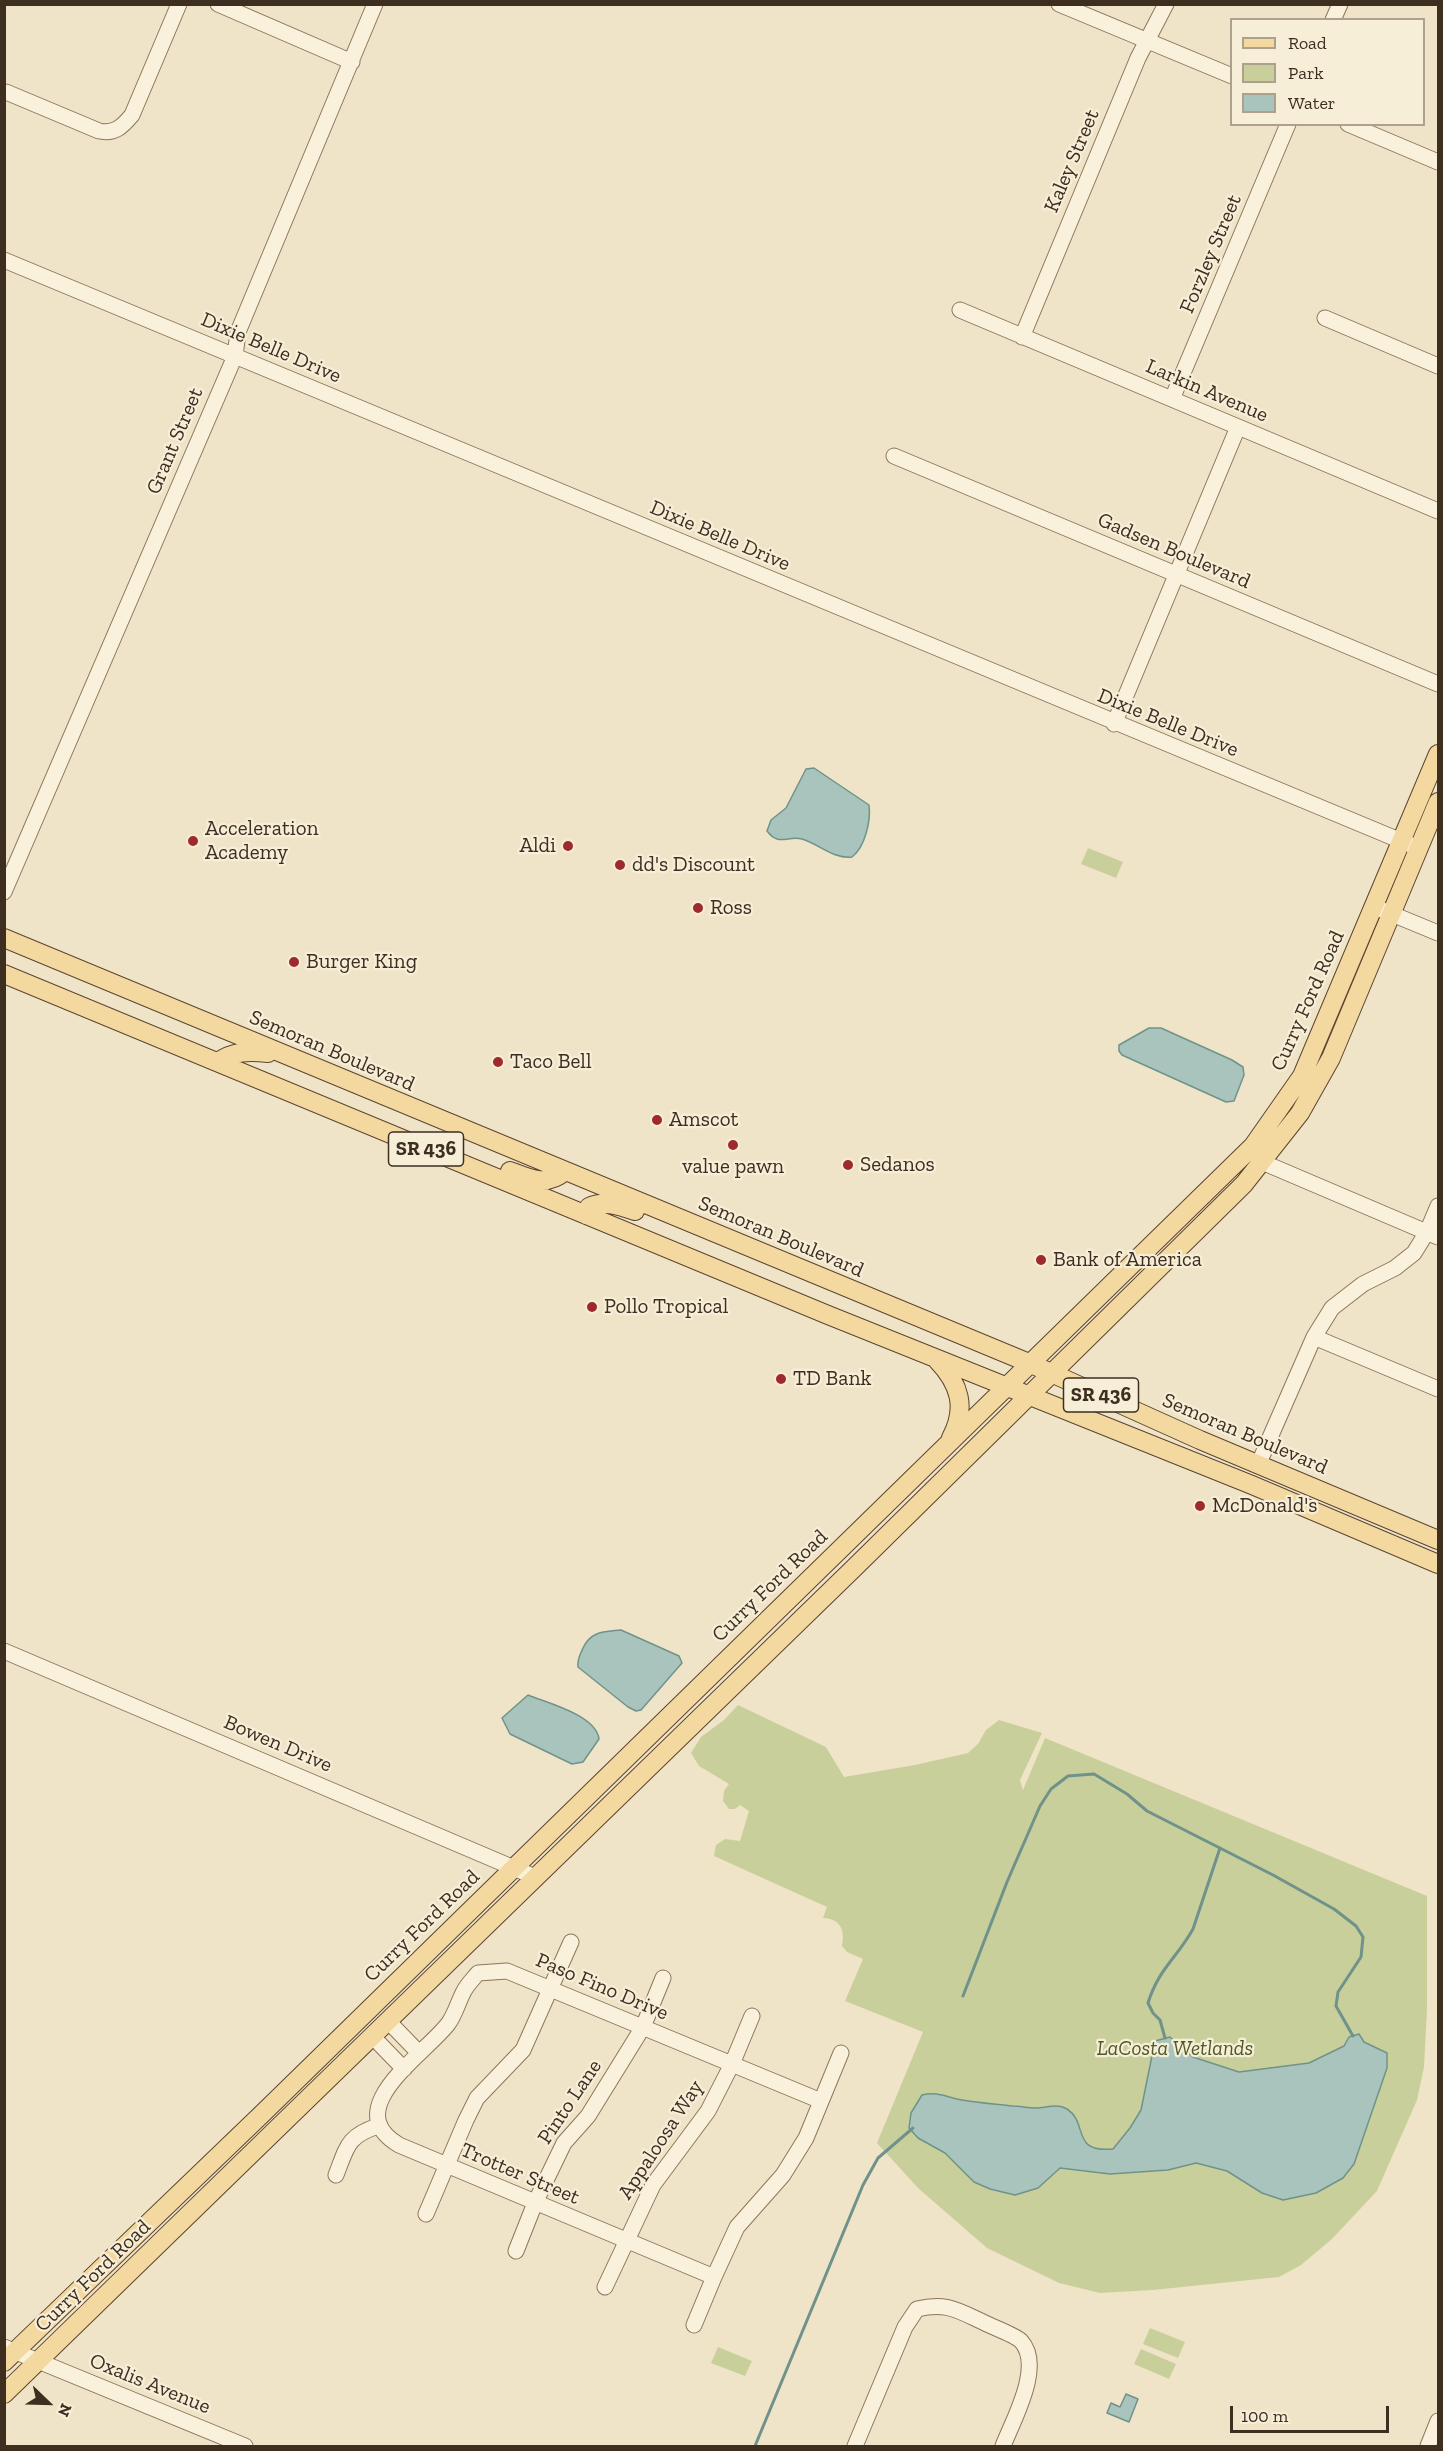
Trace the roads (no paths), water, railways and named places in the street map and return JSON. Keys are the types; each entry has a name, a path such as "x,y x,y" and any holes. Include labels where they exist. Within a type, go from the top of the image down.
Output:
{"main road":[{"name":"Curry Ford Road","path":"8,2354 263,2113 1253,1146 1302,1076 1383,910 1411,845 1438,753"},
{"name":"Curry Ford Road","path":"1411,845 1438,802"},
{"name":"Curry Ford Road","path":"4,2394 1245,1184 1300,1113 1331,1058 1383,910"},
{"name":"Semoran Boulevard","path":"4,938 1029,1364 1258,1465 1438,1540"},
{"name":"SR 436","path":"4,974 936,1359 1252,1485 1438,1564"},
{"path":"218,1062 227,1056 247,1051 281,1054"},
{"path":"1262,1162 1261,1152 1297,1098 1302,1076"},
{"path":"372,1126 385,1122 395,1123 538,1181 552,1180 565,1171"},
{"path":"586,1215 589,1207 596,1204 618,1205 635,1211 661,1211"},
{"path":"936,1359 952,1379 960,1399 958,1426 949,1442"},
{"path":"754,1664 753,1652 757,1643 828,1572 838,1551"},
{"path":"660,1756 679,1725 731,1674 734,1653"},
{"path":"372,2036 382,2008 415,1974 444,1936"},
{"path":"254,2151 295,2099 349,2048 353,2038 353,2023"},
{"path":"212,2192 208,2180 263,2113"}],"street":[{"path":"6,92 99,131 109,133 122,127 132,115 178,4"},
{"path":"218,4 352,62"},
{"name":"Grant Street","path":"4,892 235,356 238,332 375,4"},
{"path":"1059,4 1230,75"},
{"name":"Kaley Street","path":"1022,337 1138,58 1166,4"},
{"path":"1334,18 1340,4"},
{"name":"Forzley Street","path":"1173,399 1287,126"},
{"path":"1353,126 1438,162"},
{"name":"Dixie Belle Drive","path":"4,260 1411,845"},
{"name":"Larkin Avenue","path":"960,310 1438,511"},
{"path":"1325,318 1438,366"},
{"path":"1114,723 1238,427"},
{"name":"Gadsen Boulevard","path":"894,456 1438,684"},
{"path":"1383,910 1438,933"},
{"path":"1262,1162 1433,1234"},
{"path":"1258,1465 1314,1337 1332,1308 1362,1284 1395,1268 1433,1234 1438,1206"},
{"path":"1314,1337 1438,1389"},
{"name":"Bowen Drive","path":"4,1651 535,1877"},
{"path":"426,2214 477,2098 523,2050 571,1942"},
{"name":"Paso Fino Drive","path":"404,2069 449,2023 465,1989 478,1973 507,1971 821,2101"},
{"name":"Pinto Lane","path":"516,2251 535,2203 564,2142 588,2116 643,2027 663,1978"},
{"name":"Appaloosa Way","path":"605,2287 625,2240 653,2185 708,2111 732,2064 752,2016"},
{"path":"388,2021 419,2053"},
{"path":"336,2175 348,2145 354,2137 378,2126 378,2109 385,2090 404,2069 372,2036"},
{"path":"694,2325 737,2228 783,2175 806,2138 841,2053"},
{"name":"Trotter Street","path":"378,2126 387,2138 399,2145 714,2277"},
{"path":"855,2446 898,2343 917,2309 935,2305 956,2309 1021,2341 1028,2357 1030,2372 1003,2446"},
{"name":"Oxalis Avenue","path":"8,2354 38,2361 245,2446"},
{"path":"1428,2446 1438,2421"}],"water":[{"path":"814,768 869,805 866,833 857,853 852,857 832,854 802,839 780,840 771,836 767,831 771,820 786,808 806,769"},
{"path":"1149,1028 1161,1028 1243,1067 1244,1075 1234,1101 1226,1102 1122,1055 1119,1051 1119,1045"},
{"path":"621,1630 679,1656 682,1663 641,1710 636,1711 628,1707 578,1667 580,1655 590,1638 598,1633"},
{"path":"528,1695 570,1711 589,1723 596,1731 599,1739 583,1762 572,1764 510,1734 502,1718"},
{"path":"1359,2034 1364,2042 1387,2053 1387,2068 1354,2164 1343,2178 1316,2193 1283,2200 1262,2193 1227,2171 1196,2163 1168,2170 1110,2174 1060,2168 1038,2188 1015,2195 990,2189 974,2182 945,2153 918,2138 909,2128 911,2113 922,2095 928,2094 1030,2108 1059,2106 1074,2115 1085,2142 1100,2149 1113,2149 1141,2110 1155,2041 1170,2037 1193,2057 1239,2072 1309,2063 1344,2046 1349,2037"},
{"path":"1126,2394 1138,2399 1129,2422 1107,2413 1111,2403 1120,2407"}],"waterway":[{"path":"963,1996 1007,1882 1040,1806 1051,1789 1068,1776 1094,1774 1127,1794 1147,1811 1273,1875 1334,1909 1356,1926 1363,1937 1361,1957 1338,1992 1336,2006 1353,2036"},
{"path":"1165,2038 1160,2020 1148,2003 1157,1981 1193,1929 1220,1848"},
{"path":"755,2446 863,2185 878,2158 913,2128"}],"place":[{"name":"Acceleration Academy","path":"193,841"},
{"name":"Aldi","path":"568,846"},
{"name":"dd's Discount","path":"620,865"},
{"name":"Ross","path":"698,908"},
{"name":"Burger King","path":"294,962"},
{"name":"Taco Bell","path":"498,1062"},
{"name":"Amscot","path":"657,1120"},
{"name":"value pawn","path":"733,1145"},
{"name":"Sedanos","path":"848,1165"},
{"name":"Bank of America","path":"1041,1260"},
{"name":"Pollo Tropical","path":"592,1307"},
{"name":"TD Bank","path":"781,1379"},
{"name":"McDonald's","path":"1200,1506"}],"park label":[{"name":"LaCosta Wetlands","path":"1175,2049"}]}
